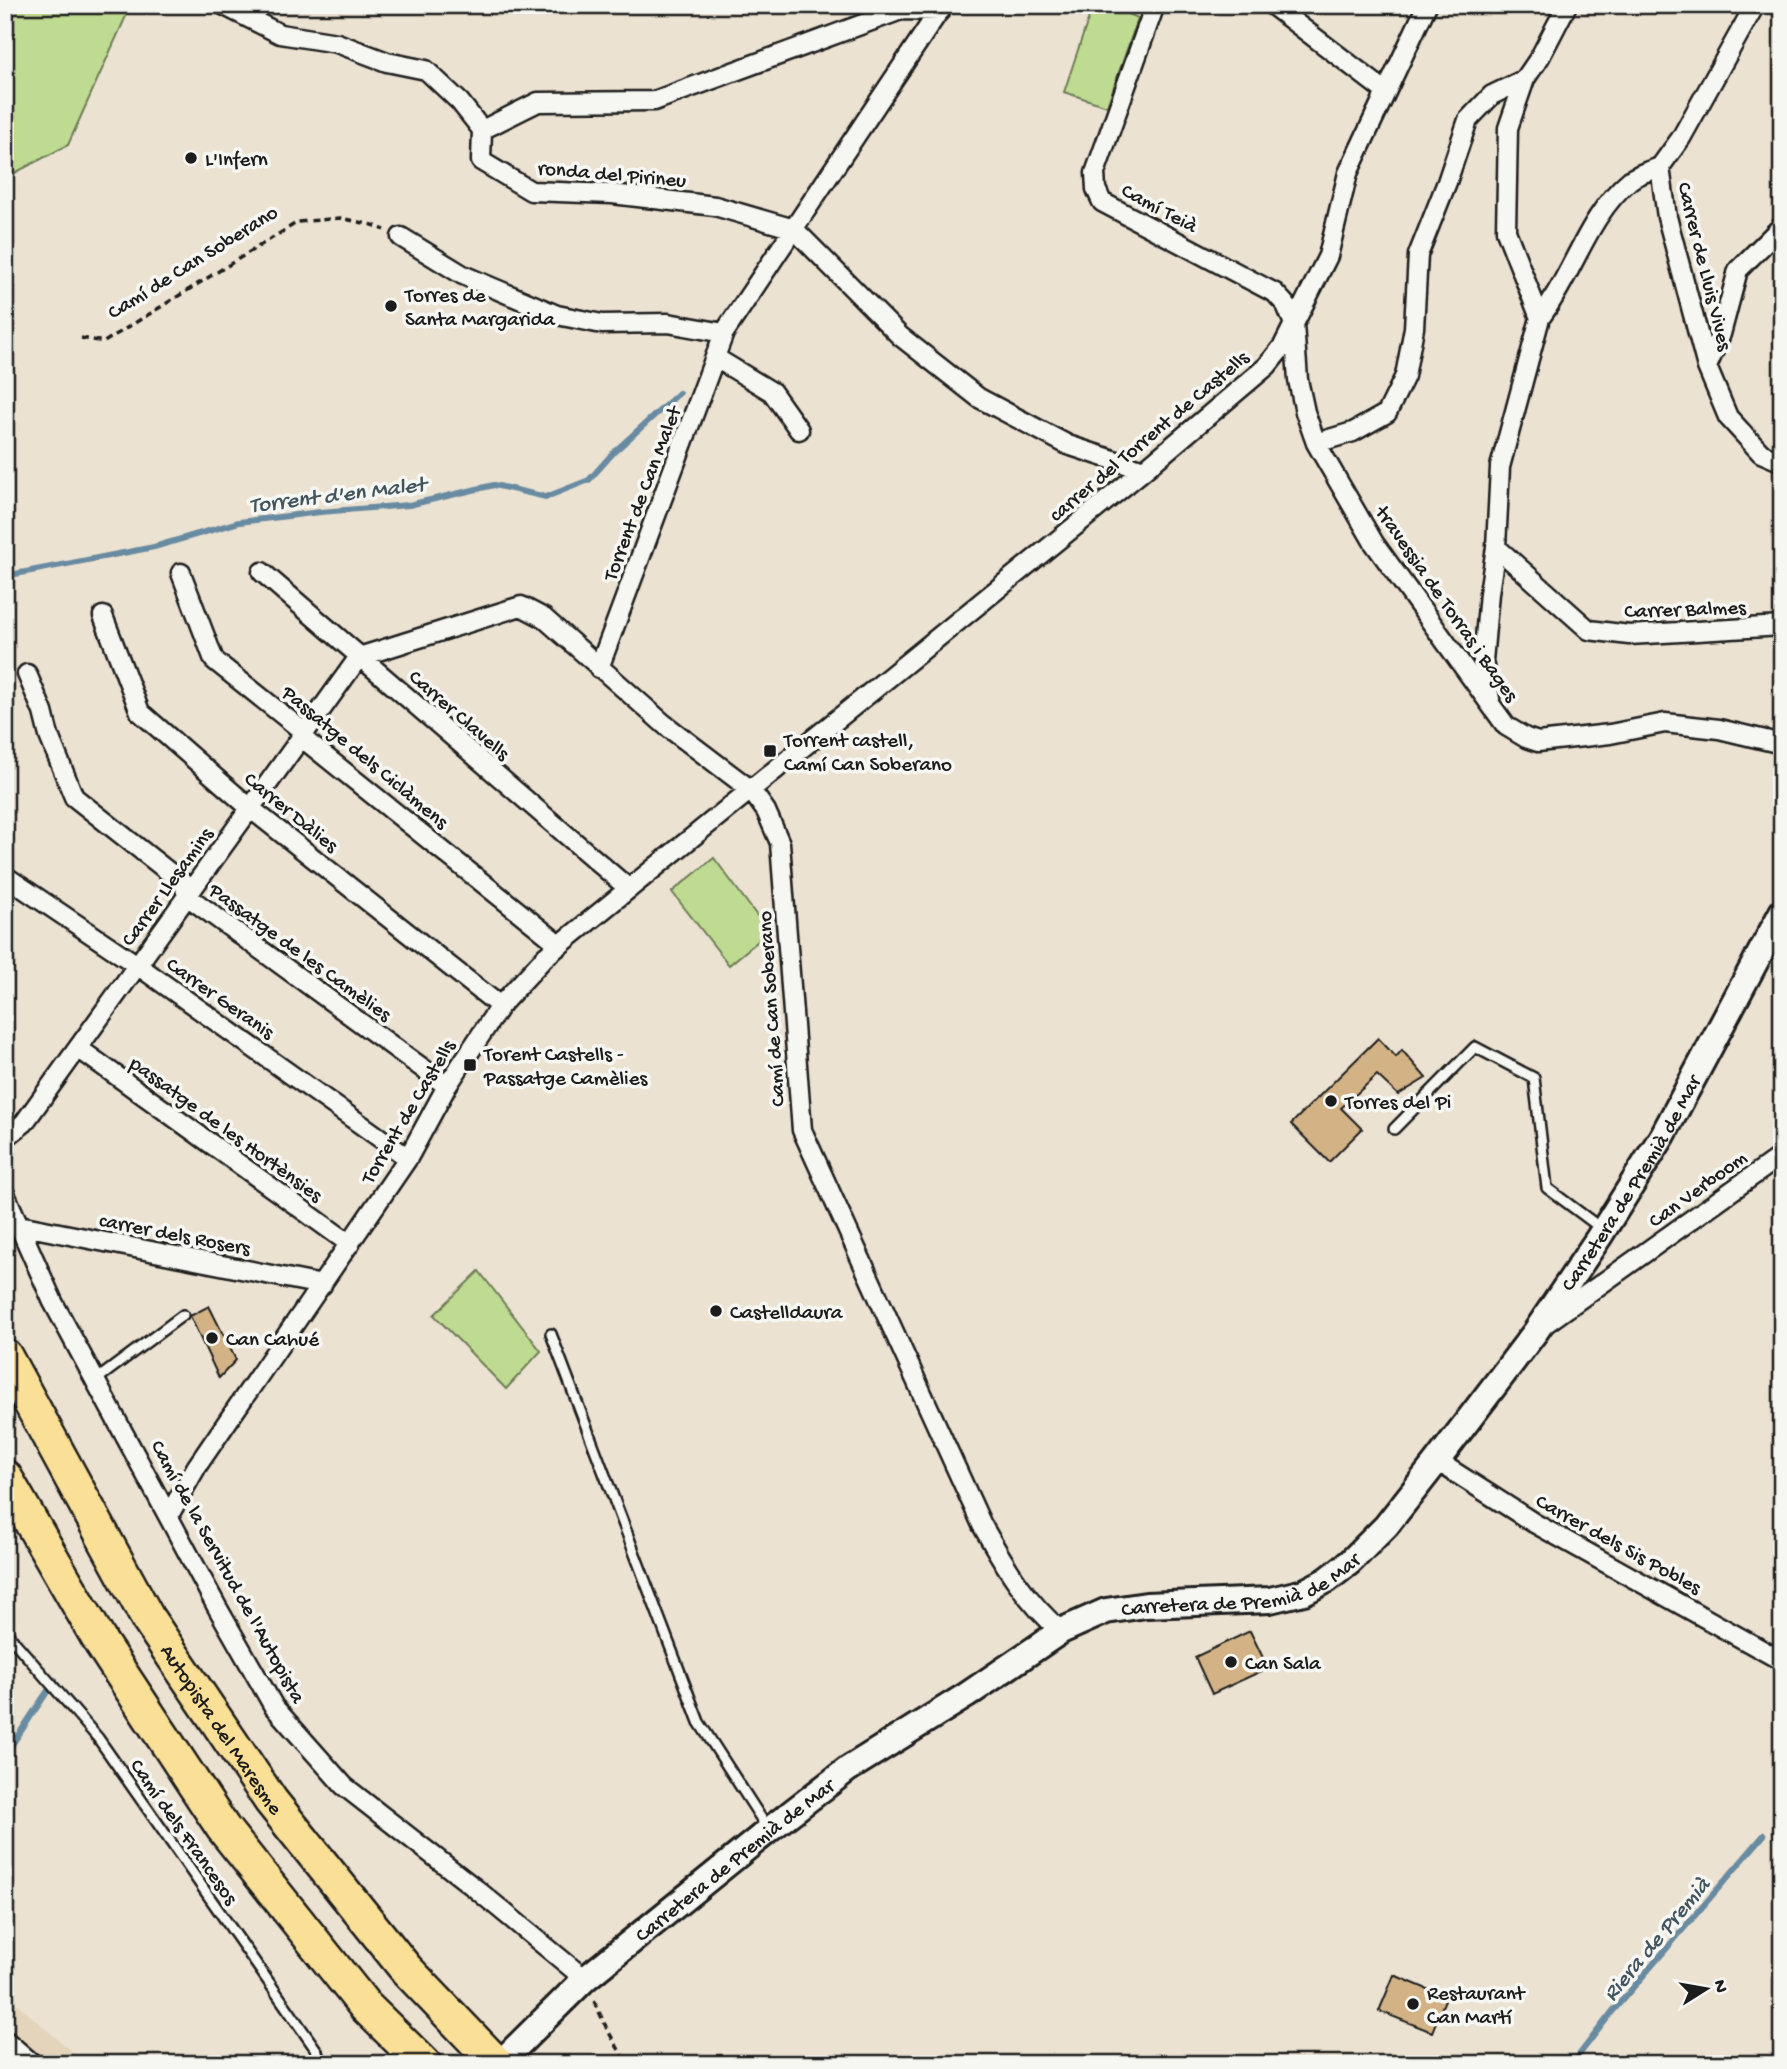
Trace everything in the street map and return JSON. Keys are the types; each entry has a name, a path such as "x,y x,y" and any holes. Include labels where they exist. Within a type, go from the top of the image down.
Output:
{"highway":[{"name":"Autopista del Maresme","path":"5,1356 148,1619 271,1801 406,1969 498,2064"},
{"path":"5,1477 101,1643 223,1828 365,2006 424,2064"}],"street":[{"path":"223,5 280,34 337,43 387,62 426,70 460,102 482,130 538,102 654,101 901,10 942,8"},
{"name":"Camí Teià","path":"1155,5 1095,173 1096,189 1102,202 1275,293 1286,305 1294,324"},
{"path":"1272,5 1385,92"},
{"name":"carrer del Torrent de Castells","path":"751,790 1144,470 1267,366 1283,346 1328,256 1348,173 1427,5"},
{"path":"1540,318 1506,231 1508,128 1525,79 1540,57 1567,5"},
{"path":"1660,167 1681,138 1755,5"},
{"path":"401,237 463,275 557,315 602,324 668,323 724,332 942,8"},
{"path":"1316,443 1353,432 1387,413 1405,376 1414,328 1418,255 1468,120 1492,95 1525,79"},
{"name":"ronda del Pirineu","path":"482,130 481,161 531,191 612,194 715,206 794,229"},
{"name":"Carrer de Lluis Vives","path":"1491,704 1483,662 1496,547 1500,467 1540,318 1554,299 1592,226 1611,199 1632,178 1660,167 1667,218 1707,367 1728,417 1761,453 1782,462"},
{"path":"1707,367 1721,334 1738,270 1782,226"},
{"path":"794,229 900,336 979,398 1068,445 1144,470"},
{"name":"travessia de Torras i Bages","path":"1294,324 1297,380 1316,443 1374,543 1506,726 1538,742 1610,734 1665,723 1719,729 1782,744"},
{"name":"Torrent de Can Malet","path":"599,668 724,332"},
{"path":"716,358 772,392 799,430"},
{"name":"Carrer Balmes","path":"1496,547 1589,630 1629,635 1782,626"},
{"name":"Carrer Clavells","path":"262,572 629,889"},
{"name":"Passatge dels Ciclàmens","path":"181,573 214,660 299,728 301,737 560,945"},
{"name":"Camí de Can Soberano","path":"359,657 521,606 544,618 664,724 751,790 766,811 780,843 802,1130 982,1525 1011,1575 1042,1616 1061,1631"},
{"name":"Carrer Dàlies","path":"103,616 140,712 250,808 500,1006"},
{"name":"Carrer Llesamins","path":"5,1138 24,1123 359,657"},
{"name":"Passatge de les Camèlies","path":"27,674 74,797 184,884 187,896 447,1086"},
{"name":"Torrent de Castells","path":"169,1515 197,1466 408,1158 447,1086 500,1006 545,957 751,790"},
{"name":"Carrer Geranis","path":"5,876 137,965 408,1158"},
{"name":"Carretera de Premià de Mar","path":"498,2064 584,1979 848,1769 967,1695 1061,1631 1106,1611 1146,1605 1270,1600 1304,1592 1327,1580 1350,1562 1386,1526 1536,1331 1663,1135 1782,912"},
{"name":"passatge de les Hortènsies","path":"78,1048 350,1244"},
{"name":"Can Verboom","path":"1536,1331 1782,1155"},
{"name":"Camí de la Servitud de l'Autopista","path":"5,1194 53,1302 274,1707 344,1786 476,1889 584,1979"},
{"name":"carrer dels Rosers","path":"19,1225 322,1285"},
{"name":"Carrer dels Sis Pobles","path":"1437,1461 1534,1523 1782,1661"},
{"path":"5,2040 33,2064"}],"lane":[{"path":"1394,1129 1475,1047 1534,1078 1547,1188 1603,1230"},
{"path":"96,1380 183,1314"},
{"path":"551,1334 699,1722 769,1830"},
{"name":"Camí dels Francesos","path":"5,1630 98,1738 317,2051 320,2064"}],"path":[{"name":"Camí de Can Soberano","path":"81,338 104,342 299,222 340,218 373,225 401,237"},
{"path":"584,1979 627,2064"}],"shaded area":[{"path":"5,1993 86,2064 5,2064"}],"green space":[{"path":"5,5 131,5 68,145 5,178"},
{"path":"1093,5 1108,5 1138,18 1107,106 1064,92"},
{"path":"714,858 769,932 729,965 672,892"},
{"path":"479,1271 541,1351 506,1389 434,1315"}],"building":[{"name":"Torres del Pi","path":"1378,1038 1396,1057 1402,1050 1426,1078 1398,1095 1377,1075 1341,1108 1362,1129 1329,1162 1291,1124"},
{"name":"Can Cahué","path":"209,1306 236,1360 219,1378 190,1316"},
{"name":"Can Sala","path":"1250,1631 1268,1668 1212,1694 1195,1657"},
{"name":"Restaurant Can Martí","path":"1394,1975 1446,1997 1432,2032 1379,2011"}],"waterway":[{"name":"Torrent d'en Malet","path":"5,576 154,547 239,522 409,505 494,485 546,497 589,480 614,452 679,393"},
{"name":"Torrent de Castells","path":"5,1755 55,1680"},
{"name":"Riera de Premià","path":"1572,2064 1612,2012 1764,1835"}],"place":[{"name":"L'Infern","path":"191,158"},
{"name":"Torres de Santa Margarida","path":"391,306"},
{"name":"Torrent castell, Camí Can Soberano","path":"770,751"},
{"name":"Torent Castells - Passatge Camèlies","path":"470,1065"},
{"name":"Torres del Pi","path":"1331,1101"},
{"name":"Castelldaura","path":"716,1311"},
{"name":"Can Cahué","path":"212,1338"},
{"name":"Can Sala","path":"1231,1662"},
{"name":"Restaurant Can Martí","path":"1413,2004"}]}
